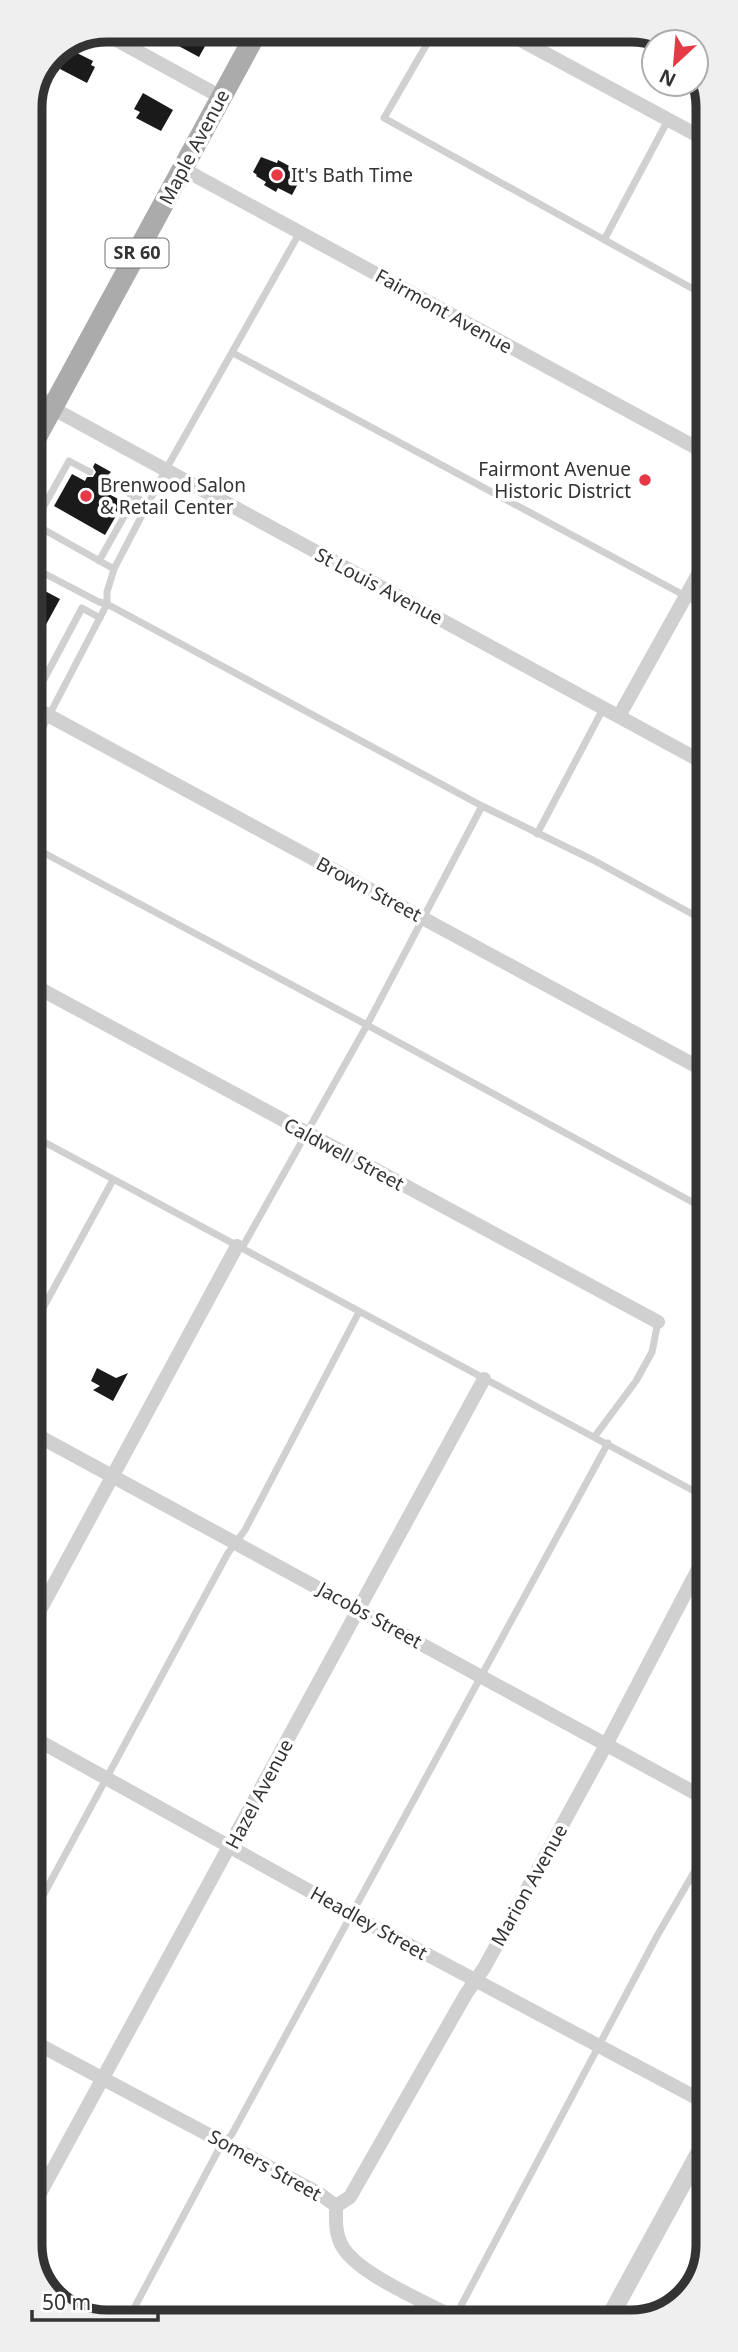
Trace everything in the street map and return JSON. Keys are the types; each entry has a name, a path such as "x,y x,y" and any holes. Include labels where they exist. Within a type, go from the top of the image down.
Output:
{"main road":[{"name":"Maple Avenue","path":"42,427 251,42"}],"street":[{"path":"122,42 221,97"},
{"path":"524,42 696,135"},
{"name":"Fairmont Avenue","path":"183,169 696,448"},
{"name":"St Louis Avenue","path":"54,405 165,471 696,758"},
{"path":"619,716 696,579"},
{"name":"Brown Street","path":"42,712 696,1066"},
{"name":"Caldwell Street","path":"42,990 658,1322"},
{"path":"42,1606 240,1247"},
{"name":"Hazel Avenue","path":"42,2190 484,1379"},
{"name":"Jacobs Street","path":"42,1438 696,1794"},
{"name":"Marion Avenue","path":"336,2206 350,2197 474,1980 484,1968 696,1573"},
{"name":"Headley Street","path":"42,1743 351,1914 696,2098"},
{"name":"Somers Street","path":"42,2046 306,2186 336,2206 337,2234 350,2258 441,2310"},
{"path":"613,2310 696,2159"}],"lane":[{"path":"132,49 136,42"},
{"path":"428,42 384,118 696,291"},
{"path":"604,240 668,120"},
{"path":"42,728 107,604 107,592 114,569 165,471 300,232"},
{"path":"233,353 696,601"},
{"path":"42,397 54,405"},
{"path":"42,510 69,461 90,472"},
{"path":"106,481 148,504"},
{"path":"99,561 135,497"},
{"path":"42,529 114,569"},
{"path":"42,572 107,604 482,806 593,860 696,916"},
{"path":"42,683 82,608 100,618"},
{"path":"537,834 604,708"},
{"path":"240,1247 368,1025 482,806"},
{"path":"42,852 696,1204"},
{"path":"42,1141 696,1492"},
{"path":"42,1309 113,1180"},
{"path":"42,1898 245,1530 359,1312"},
{"path":"595,1436 636,1381 652,1352 658,1322"},
{"path":"133,2310 219,2149 232,2134 608,1443"},
{"path":"463,2310 657,1936 696,1868"}],"building":[{"path":"171,42 207,42 199,57"},
{"path":"74,51 93,61 91,65 95,67 87,83 60,69 68,56"},
{"path":"143,93 173,110 161,131 136,118 140,112 134,109"},
{"name":"It's Bath Time","path":"261,157 277,163 278,160 293,168 291,172 301,178 292,195 278,188 276,192 256,176 253,172"},
{"name":"Brenwood Salon & Retail Center","path":"95,463 111,472 100,479 103,486 101,490 124,502 105,535 54,506 72,474 85,481 96,472 93,467"},
{"path":"42,589 60,599 42,632"},
{"path":"97,1368 116,1378 128,1373 113,1401 93,1390 100,1386 91,1381"}],"place":[{"name":"It's Bath Time","path":"277,175"},
{"name":"Fairmont Avenue Historic District","path":"645,480"},
{"name":"Brenwood Salon & Retail Center","path":"86,496"}]}
